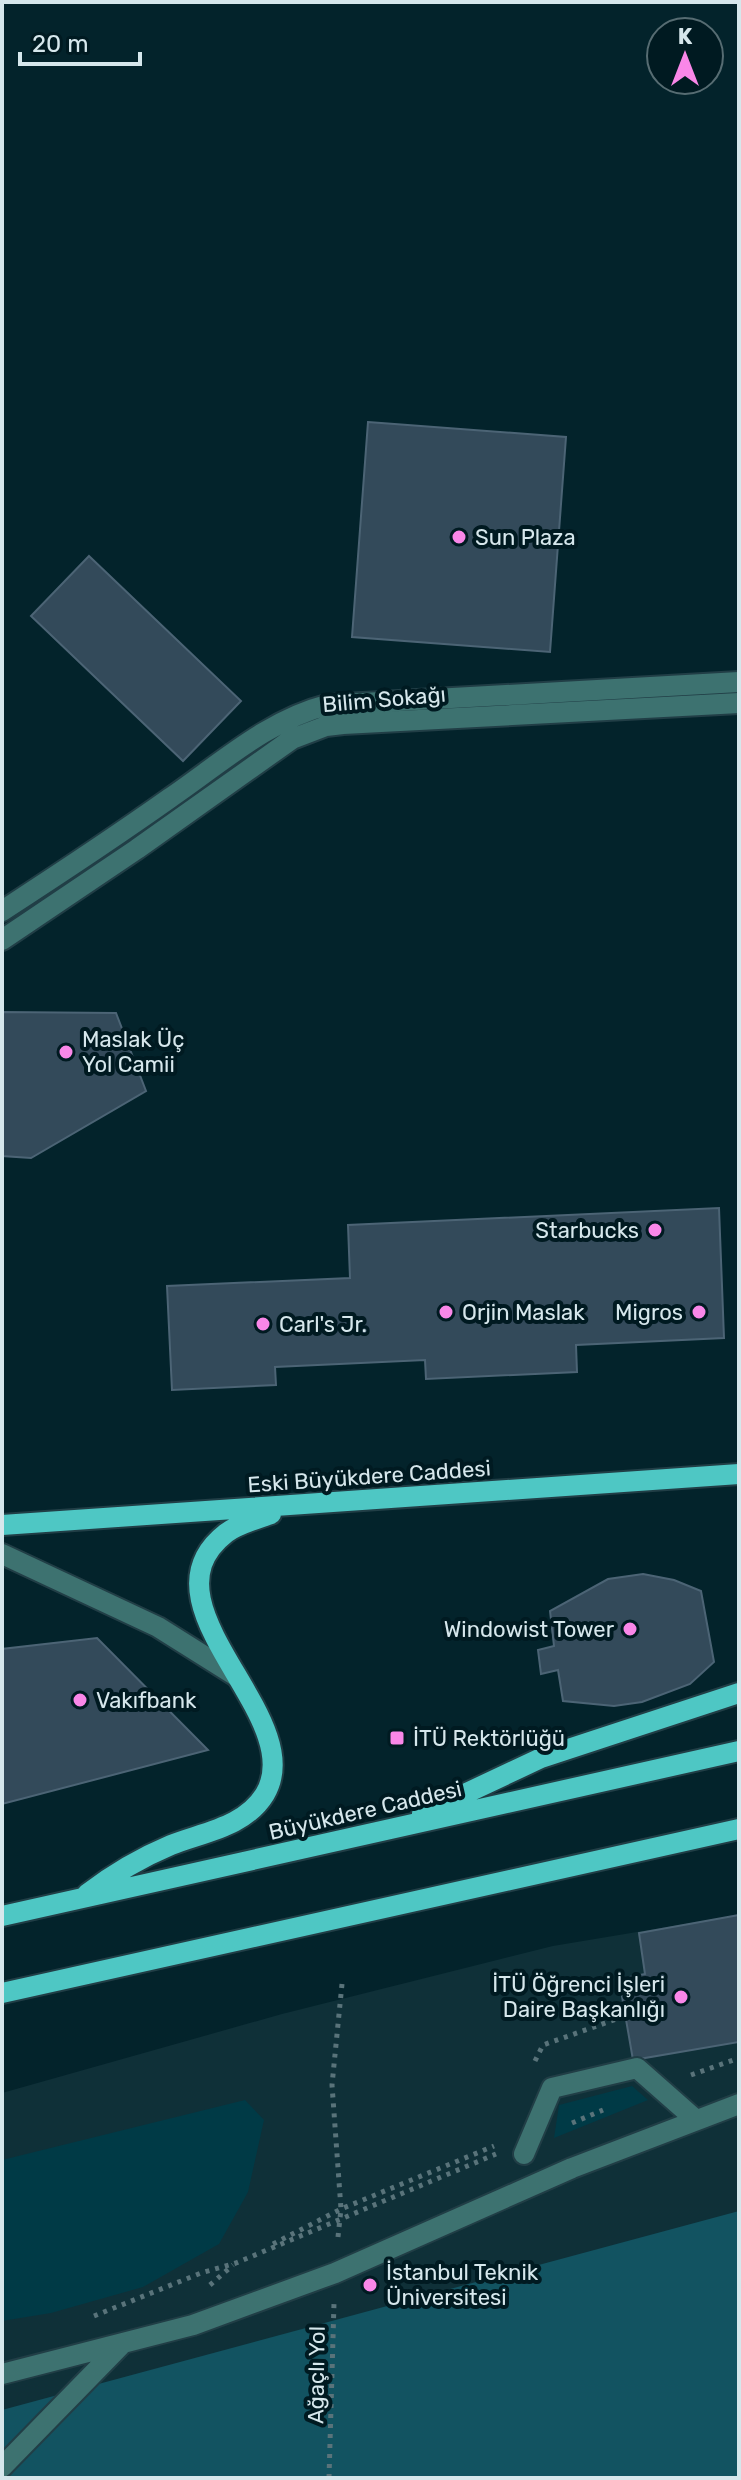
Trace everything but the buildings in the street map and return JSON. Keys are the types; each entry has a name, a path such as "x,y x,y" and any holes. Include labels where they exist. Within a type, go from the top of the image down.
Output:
{"main road":[{"name":"Eski Büyükdere Caddesi","path":"2,1525 739,1474"},
{"path":"83,1897 113,1873 171,1845 223,1827 253,1811 267,1791 273,1761 266,1728 213,1637 202,1600 200,1576 207,1553 227,1531 290,1506"},
{"path":"395,1828 541,1758 734,1695"},
{"name":"Büyükdere Caddesi","path":"2,1916 739,1751"},
{"path":"2,1993 739,1829"}],"street":[{"name":"Bilim Sokağı","path":"2,911 106,843 263,733 304,711 327,705 739,682"},
{"name":"Bilim Sokağı","path":"2,940 304,732 343,724 739,703"},
{"path":"2,1554 158,1627 236,1676"},
{"path":"528,2147 552,2088 637,2068 696,2120"},
{"path":"2,2374 193,2325 335,2273 572,2168 739,2104"},
{"path":"2,2467 123,2343"}],"path":[{"name":"Ağaçlı Yol","path":"329,2478 335,2273 341,2219 332,2085 342,1984"},
{"path":"530,2071 543,2045 625,2016"},
{"path":"87,2319 528,2147 659,2087 739,2058"},
{"path":"208,2287 236,2263 341,2209 493,2148 499,2135"}],"shaded area":[{"name":"İstanbul Teknik Üniversitesi","path":"739,1915 739,2478 2,2478 2,2093 282,2014 553,1946"},
{"path":"632,2086 648,2100 554,2138 559,2105"},
{"path":"245,2100 264,2120 248,2192 219,2244 143,2287 51,2313 2,2321 2,2160"},
{"path":"739,2211 739,2478 2,2478 2,2410"}],"place":[{"name":"Sun Plaza","path":"459,537"},
{"name":"Maslak Üç Yol Camii","path":"66,1052"},
{"name":"Starbucks","path":"655,1230"},
{"name":"Orjin Maslak","path":"446,1312"},
{"name":"Migros","path":"699,1312"},
{"name":"Carl's Jr.","path":"263,1324"},
{"name":"Windowist Tower","path":"630,1629"},
{"name":"Vakıfbank","path":"80,1700"},
{"name":"İTÜ Rektörlüğü","path":"397,1738"},
{"name":"İTÜ Öğrenci İşleri Daire Başkanlığı","path":"681,1997"},
{"name":"İstanbul Teknik Üniversitesi","path":"370,2285"}]}
